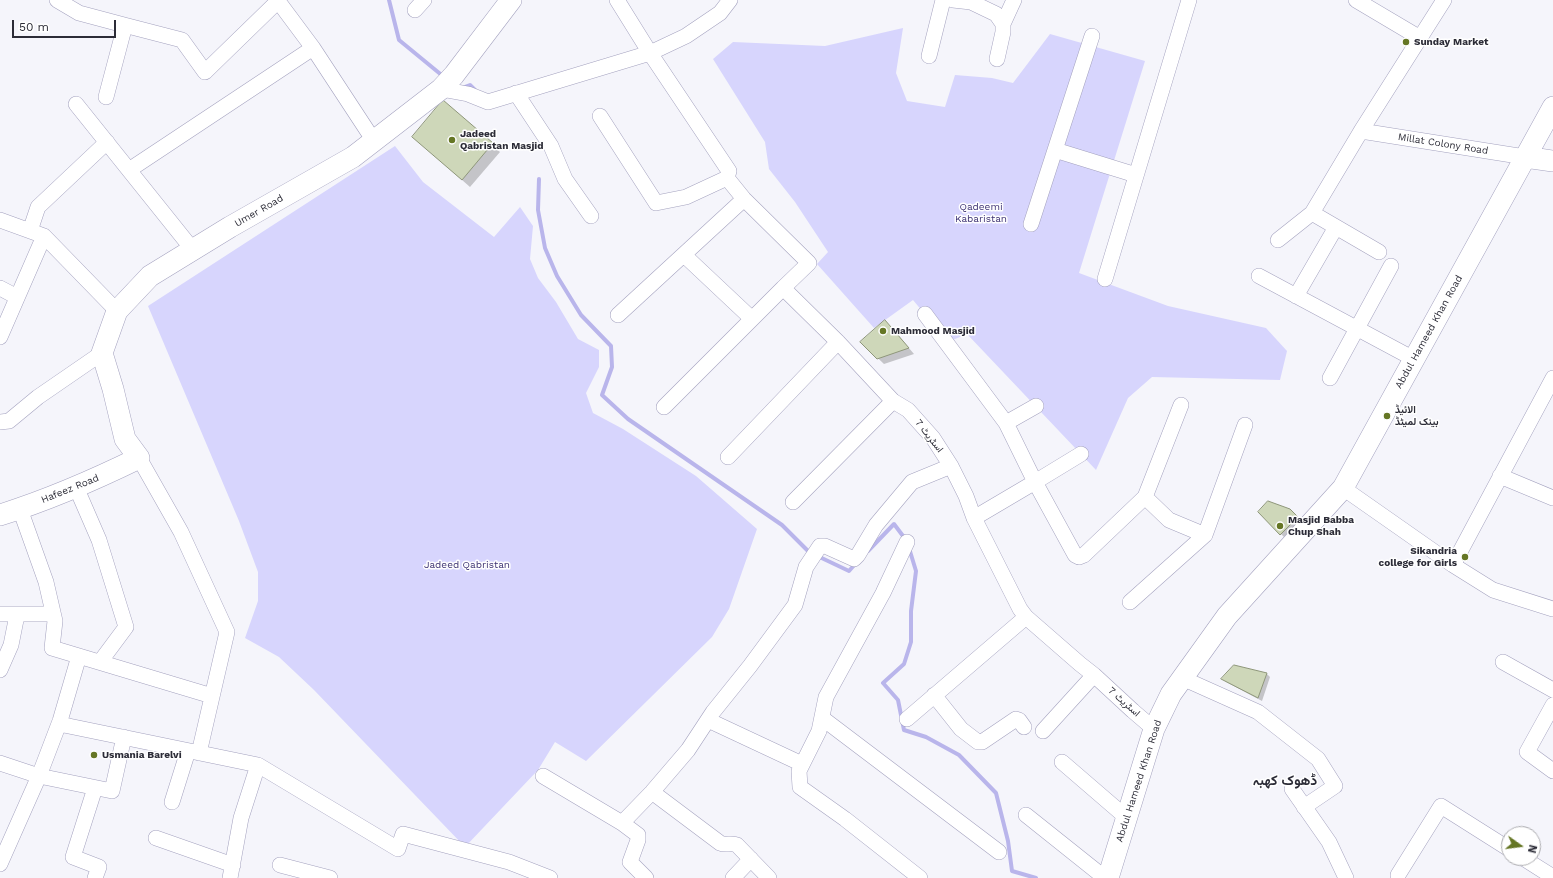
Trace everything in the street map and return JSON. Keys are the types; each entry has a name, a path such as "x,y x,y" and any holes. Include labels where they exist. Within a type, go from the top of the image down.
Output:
{"street":[{"path":"57,0 79,13 182,40 205,72 279,1 313,48 374,141"},
{"name":"Umer Road","path":"102,353 117,311 150,276 353,157 374,141 447,82 511,0"},
{"path":"617,0 650,53 729,170 727,178"},
{"path":"447,82 468,94 488,102 650,53 686,36 720,13 730,0"},
{"path":"929,56 943,0"},
{"path":"953,0 971,2 988,10 996,14 1003,24"},
{"path":"997,60 1003,32 1003,24 1014,0"},
{"path":"1105,279 1189,0"},
{"path":"1356,0 1420,38"},
{"path":"1278,240 1312,213 1361,130 1444,0"},
{"path":"106,98 124,25"},
{"path":"1031,224 1092,36"},
{"path":"129,170 313,48"},
{"path":"516,93 551,146 565,179 591,216"},
{"path":"76,104 193,250"},
{"name":"Abdul Hameed Khan Road","path":"1106,878 1127,818 1154,728 1171,694 1227,616 1343,488 1553,107"},
{"path":"600,116 656,203 686,197 727,178"},
{"name":"Millat Colony Road","path":"1361,130 1525,157"},
{"path":"30,231 38,207 107,142"},
{"path":"1055,150 1136,175"},
{"path":"1525,157 1553,161"},
{"path":"664,407 751,318 808,263 744,199 727,178"},
{"path":"618,315 744,199"},
{"path":"1312,213 1379,252"},
{"path":"0,220 44,236 117,311"},
{"path":"1296,296 1336,227"},
{"path":"0,337 44,236"},
{"path":"684,255 751,318"},
{"path":"1330,378 1391,266"},
{"path":"1259,276 1414,359"},
{"path":"0,288 17,297"},
{"name":"اسٹریٹ 7","path":"783,288 838,342 893,401 908,410 933,438 951,466 966,496 974,518 1020,609 1026,617 1154,728"},
{"path":"925,314 1006,423 1035,482 1075,555 1079,557 1145,497 1182,405"},
{"path":"728,457 838,342"},
{"path":"0,422 9,422 38,397 102,353 113,389 125,439 139,458 180,532 227,632 212,696 194,752 172,802"},
{"path":"1453,565 1553,378"},
{"path":"793,502 893,401"},
{"path":"1006,423 1036,406"},
{"path":"1130,602 1204,535 1245,425"},
{"path":"974,518 1081,454"},
{"name":"Hafeez Road","path":"0,515 20,509 76,487 139,458"},
{"path":"622,823 652,792 688,750 708,720 795,605 806,567 820,546 825,546 854,558 858,555 876,525 912,482 951,466"},
{"path":"1500,476 1553,498"},
{"path":"76,487 99,540 126,627 100,662"},
{"path":"1343,488 1453,565 1493,590 1553,609"},
{"path":"1145,497 1169,520 1204,535"},
{"path":"20,509 46,582 55,621 52,648 212,696"},
{"path":"908,542 883,593 826,697 819,731 799,771 800,787 845,819 920,878"},
{"path":"0,614 53,614"},
{"path":"0,670 11,645 17,615"},
{"path":"907,719 1026,617"},
{"path":"0,864 39,776 59,724 79,656"},
{"path":"1503,662 1553,690"},
{"path":"1043,731 1094,675"},
{"path":"1182,678 1258,712 1318,759 1336,786 1304,807"},
{"path":"934,695 961,729 980,743 1016,718 1024,727"},
{"path":"1553,705 1527,752 1553,771"},
{"path":"822,718 999,852"},
{"path":"708,720 802,764"},
{"path":"59,724 258,765 398,849 404,834 509,862 550,878"},
{"path":"0,763 39,776 112,791 124,737"},
{"path":"1062,762 1127,818"},
{"path":"156,838 231,871 241,818 258,765"},
{"path":"543,776 622,823 638,835 630,862 646,878"},
{"path":"95,788 73,857 99,867 95,878"},
{"path":"1292,789 1329,842 1346,878"},
{"path":"652,792 720,843 727,845 734,843 737,845 769,878"},
{"path":"1398,875 1441,806 1501,844"},
{"path":"1026,815 1106,878"},
{"path":"733,878 751,859"},
{"path":"280,865 330,878"},
{"path":"1536,866 1553,876"}],"green space":[{"name":"Qadeemi Kabaristan","path":"903,28 896,73 907,101 945,107 955,75 992,78 1013,83 1050,34 1145,61 1079,273 1168,306 1266,328 1287,351 1280,380 1152,377 1128,398 1096,470 967,334 948,342 913,300 874,328 817,264 828,252 795,202 769,169 765,142 713,59 733,42 825,46"},
{"name":"Jadeed Qabristan","path":"395,146 423,182 494,237 520,207 533,226 530,259 538,278 556,302 578,339 599,350 599,367 586,393 593,413 623,429 696,476 757,529 729,609 712,637 586,761 555,742 538,770 465,847 314,690 279,657 245,638 258,601 258,572 239,521 148,306"}],"building":[{"name":"Jadeed Qabristan Masjid","path":"443,100 493,143 462,180 412,137"},
{"name":"Mahmood Masjid","path":"885,320 909,348 877,359 860,342"},
{"name":"Masjid Babba Chup Shah","path":"1268,501 1290,509 1298,517 1280,535 1258,512"},
{"path":"1234,665 1267,673 1258,698 1221,679"}],"waterway":[{"path":"389,0 399,40 444,77"},
{"path":"462,88 470,85 475,90"},
{"path":"539,179 538,210 545,248 557,276 581,315 611,346 612,367 602,395 628,419 782,525 809,552 849,571 856,563"},
{"path":"868,551 894,524 906,540"},
{"path":"909,548 916,571 911,611 911,642 904,664 883,683 898,700 904,730 926,737 959,755 996,793 1008,841 1012,871 1036,878"}],"place":[{"name":"Sunday Market","path":"1406,42"},
{"name":"Jadeed Qabristan Masjid","path":"452,140"},
{"name":"Mahmood Masjid","path":"883,331"},
{"name":"الائیڈ بینک لمیٹڈ","path":"1387,416"},
{"name":"Masjid Babba Chup Shah","path":"1280,526"},
{"name":"Sikandria college for Girls","path":"1465,557"},
{"name":"Usmania Barelvi","path":"94,755"}],"district":[{"name":"ڈھوک کھبہ","path":"1285,781"}]}
